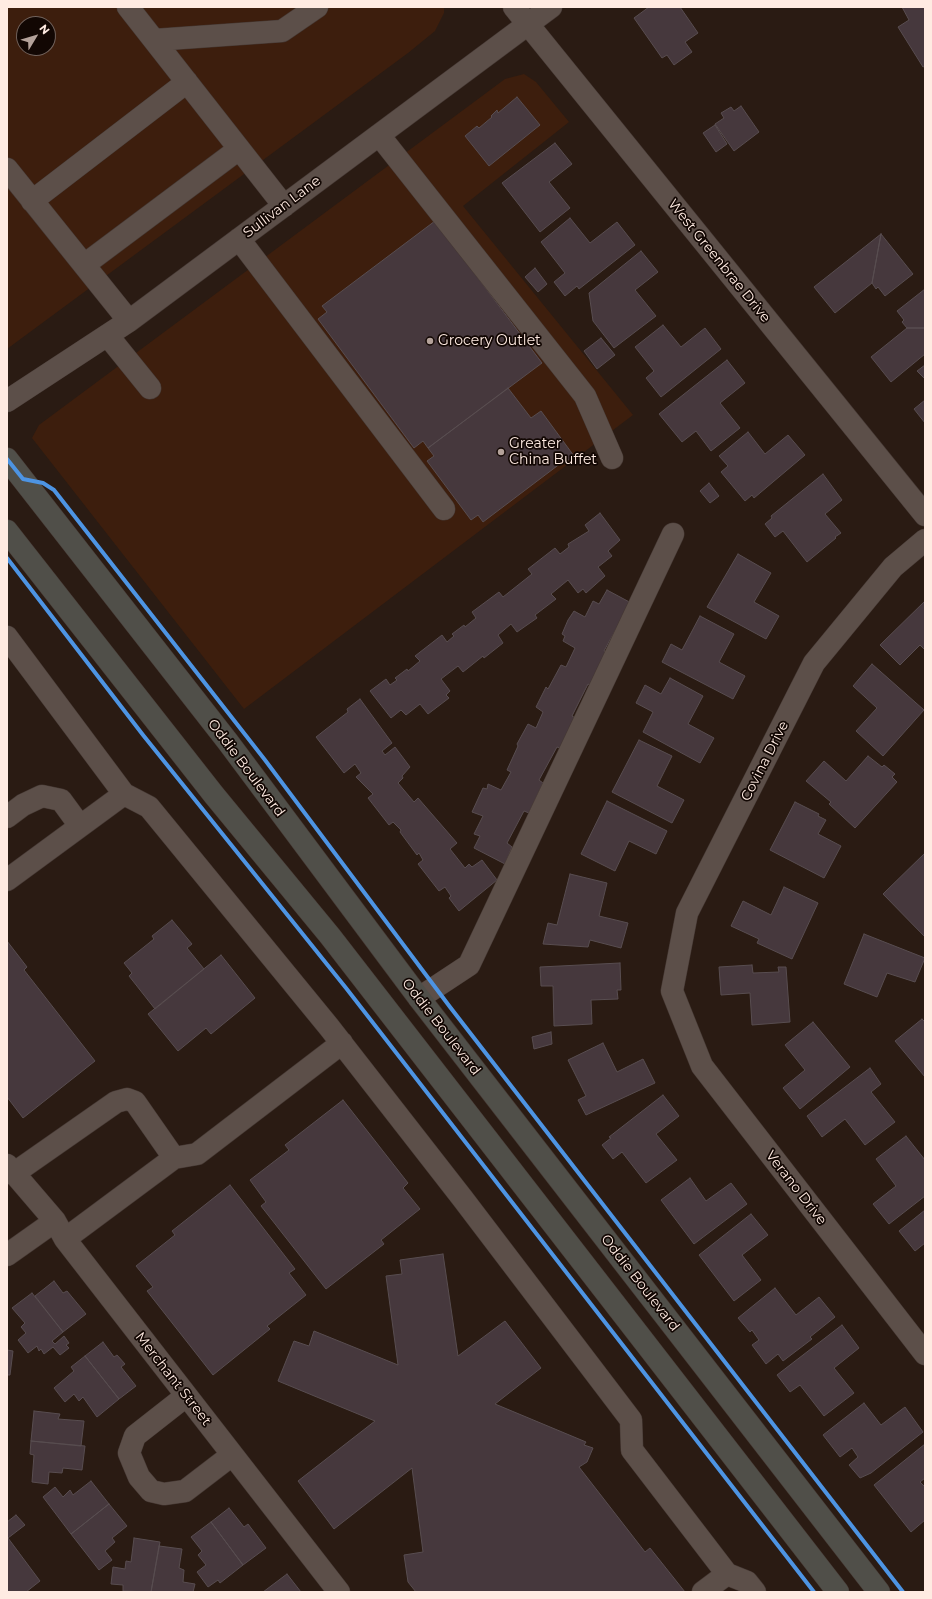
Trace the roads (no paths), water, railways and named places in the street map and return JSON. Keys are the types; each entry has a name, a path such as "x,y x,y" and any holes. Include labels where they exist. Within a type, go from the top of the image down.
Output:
{"main road":[{"name":"Oddie Boulevard","path":"7,459 228,742 419,998 879,1592"},
{"path":"7,531 214,795 330,936 838,1592"}],"street":[{"path":"128,7 284,206"},
{"path":"154,40 282,31 317,7"},
{"name":"West Greenbrae Drive","path":"514,7 925,515"},
{"name":"Sullivan Lane","path":"7,401 129,321 551,7"},
{"path":"32,201 187,82"},
{"path":"379,135 585,396 612,458"},
{"path":"84,265 239,148"},
{"path":"7,169 129,321"},
{"path":"239,239 444,509"},
{"path":"108,336 150,388"},
{"path":"419,998 469,966 673,534"},
{"name":"Covina Drive","path":"681,1014 672,991 687,913 814,663 892,567 925,540"},
{"path":"7,637 124,794 149,807 342,1043 631,1420 632,1450 727,1574 751,1587"},
{"path":"7,880 124,794"},
{"path":"7,817 23,805 42,796 61,800 80,826"},
{"name":"Verano Drive","path":"681,1014 702,1066 925,1354"},
{"path":"9,1254 60,1230 174,1158 197,1154 342,1043"},
{"path":"10,1170 116,1102 127,1099 135,1102 174,1158"},
{"name":"Merchant Street","path":"10,1170 60,1230 186,1396 339,1592"},
{"path":"186,1396 135,1436 129,1453 139,1477 151,1491 164,1494 185,1492 232,1455"},
{"path":"703,1592 727,1574"}],"place":[{"name":"Grocery Outlet","path":"430,341"},
{"name":"Greater China Buffet","path":"501,452"}]}
